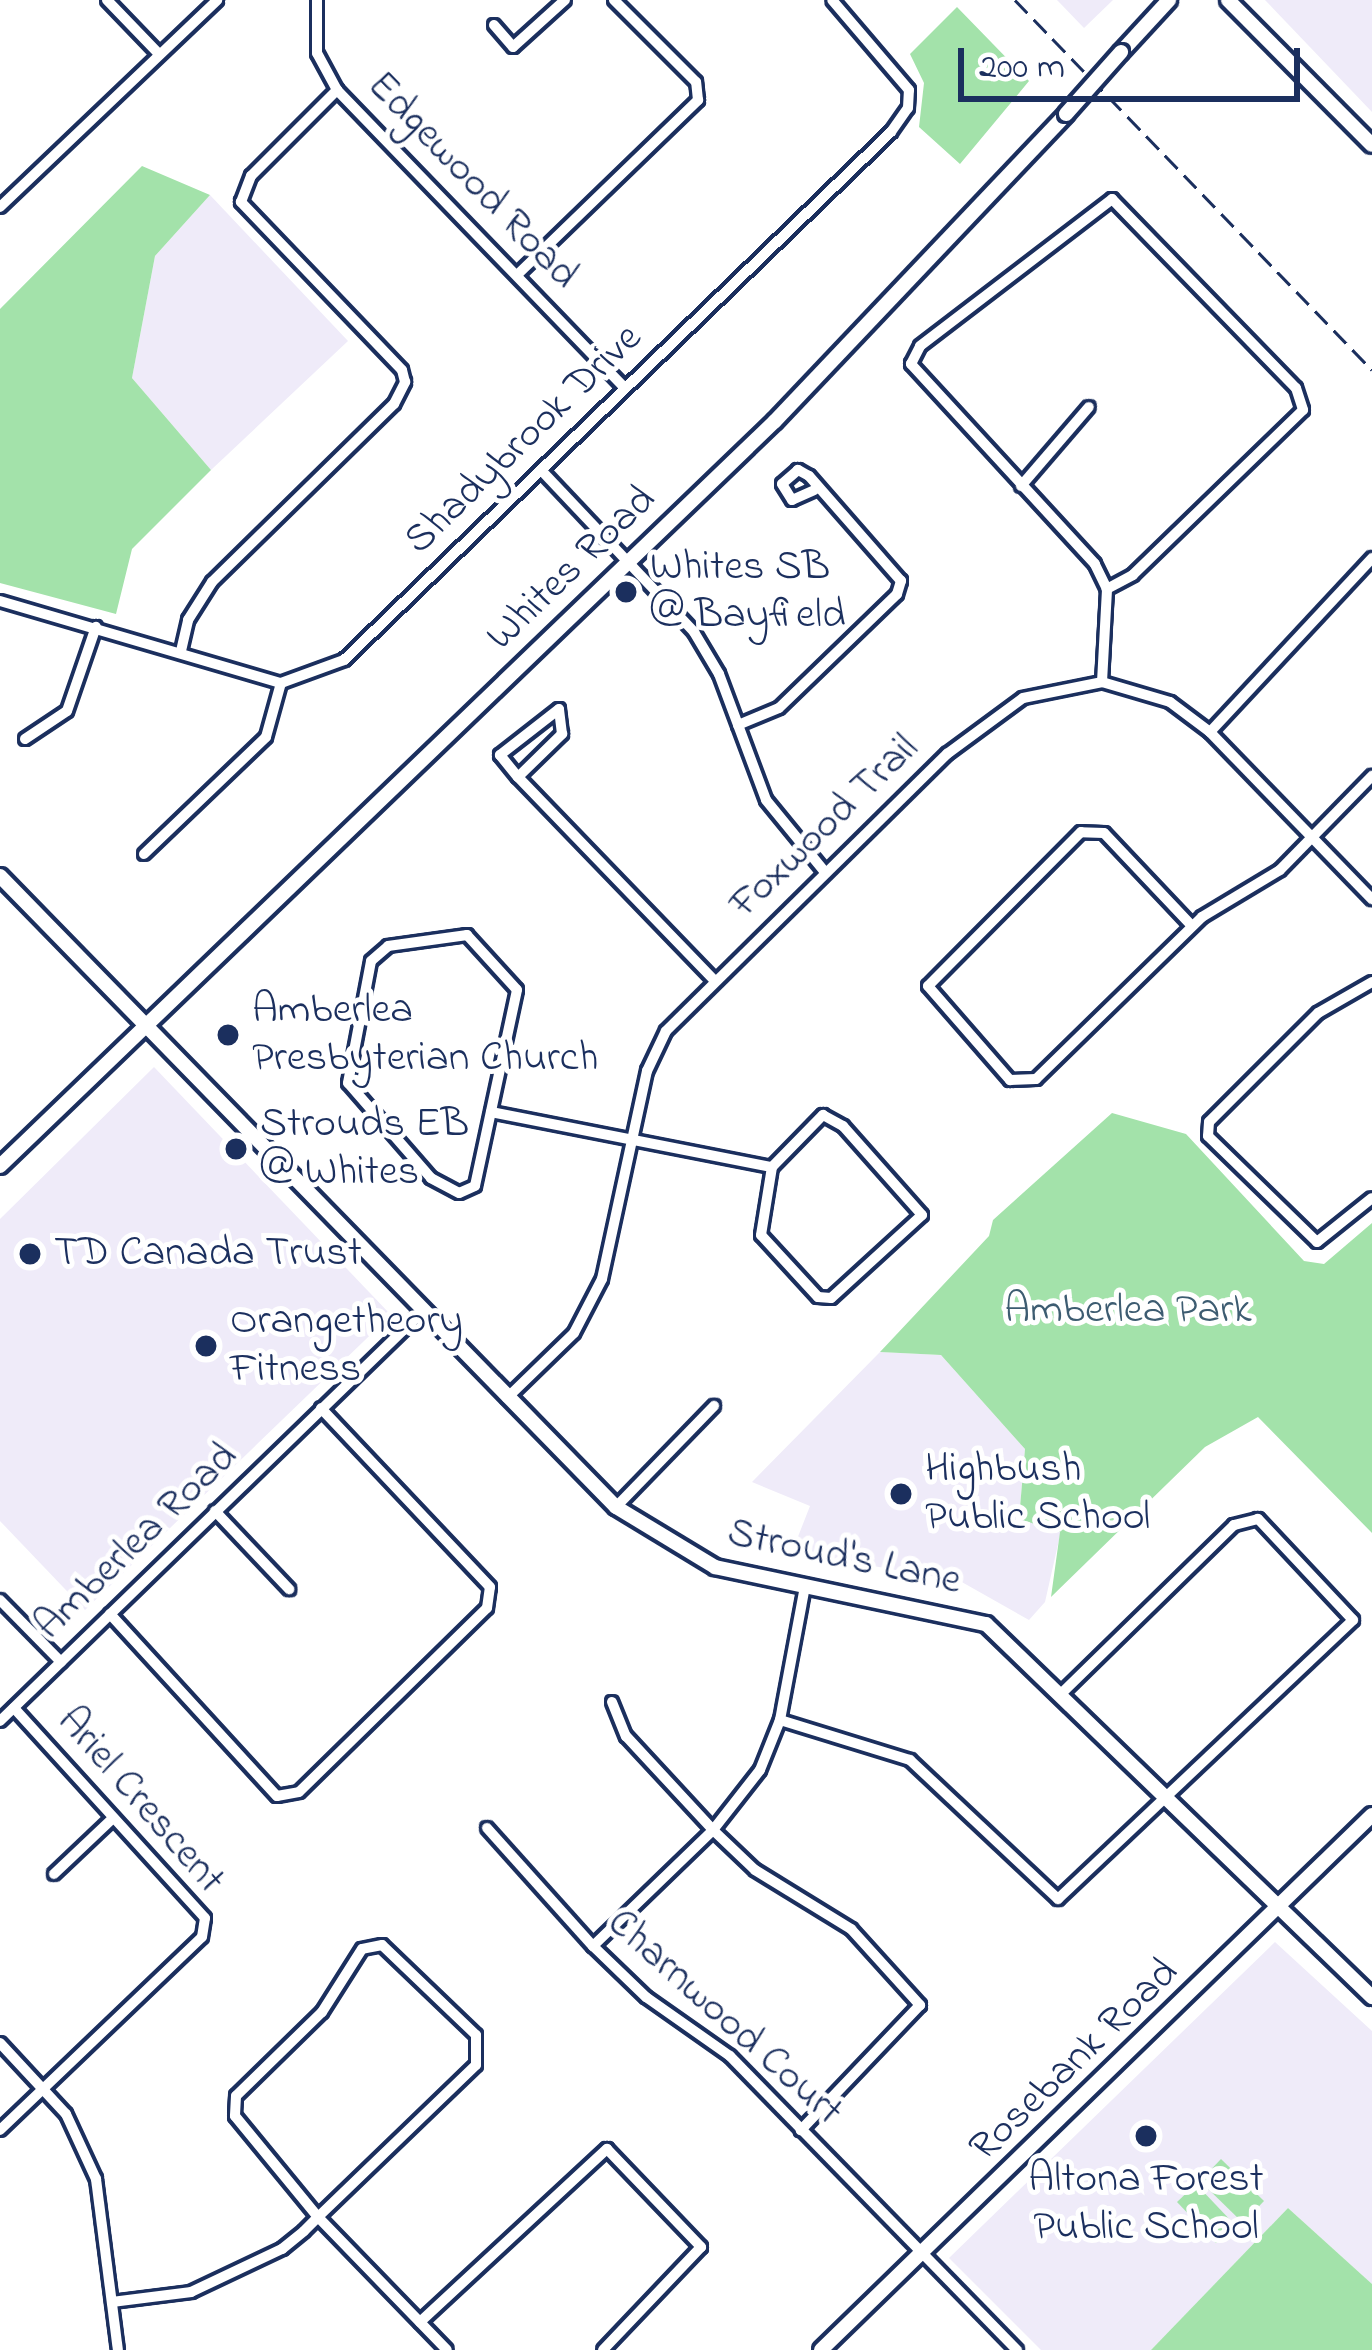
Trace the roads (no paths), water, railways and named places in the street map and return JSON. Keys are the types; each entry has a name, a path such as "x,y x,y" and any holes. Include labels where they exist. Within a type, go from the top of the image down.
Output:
{"street":[{"path":"107,0 159,54"},
{"path":"0,207 217,0"},
{"name":"Edgewood Road","path":"317,0 317,52 337,90 625,388"},
{"path":"494,25 513,46 565,0"},
{"path":"517,274 698,100 696,82 614,0"},
{"name":"Shadybrook Drive","path":"281,682 344,659 908,108 908,90 894,64 832,0"},
{"name":"Whites Road","path":"0,1166 886,309 1169,0"},
{"path":"1228,0 1372,145"},
{"path":"181,651 188,620 212,582 394,404 405,382 402,370 242,202 251,176 337,90"},
{"path":"1102,682 1107,589 1095,564 921,380 913,356 1112,199 1296,388 1303,410 1133,575 1107,589"},
{"path":"1022,486 1089,406"},
{"path":"541,470 694,632 781,826 825,872"},
{"path":"738,724 779,708 897,593 901,581 814,490"},
{"path":"1210,732 1372,558"},
{"path":"0,602 281,682 266,737 144,854"},
{"path":"26,739 67,711 96,627"},
{"name":"Foxwood Trail","path":"507,1398 574,1333 602,1280 654,1050 714,980 987,719 1063,684 1102,682 1170,702 1210,732 1372,898"},
{"path":"518,777 562,734 559,709 500,755 518,777 714,980"},
{"path":"1192,926 1104,833 1081,832 928,986 1010,1080 1022,1084 1036,1079 1192,926 1314,840 1372,776"},
{"name":"Stroud's Lane","path":"0,876 616,1508 715,1567 986,1624 1062,1693 1277,1912 1372,1997"},
{"path":"467,934 512,979 491,1112 475,1186 459,1193 430,1178 353,1096 348,1084 378,952 467,934"},
{"path":"1372,982 1318,1013 1210,1122 1208,1136 1317,1242 1372,1198"},
{"path":"491,1112 772,1167"},
{"path":"823,1115 843,1126 922,1215 842,1296 818,1297 760,1235 772,1167 823,1115"},
{"name":"Amberlea Road","path":"0,1721 424,1310"},
{"path":"616,1508 714,1406"},
{"path":"110,1614 277,1796 299,1792 487,1608 490,1586 321,1408"},
{"path":"215,1511 290,1589"},
{"path":"780,1720 910,1760 1058,1899 1170,1800 1353,1620 1258,1519 1234,1525 1062,1693"},
{"path":"593,1946 713,1830 760,1770 780,1720 806,1586"},
{"path":"0,1600 61,1662"},
{"path":"612,1702 626,1736 713,1830 755,1870 851,1929 920,2005 802,2130"},
{"name":"Ariel Crescent","path":"14,1708 205,1918 202,1937 44,2090"},
{"name":"Rosebank Road","path":"820,2350 1372,1816"},
{"path":"55,1874 112,1818"},
{"name":"Charnwood Court","path":"487,1828 593,1946 646,1997 730,2056 1017,2350"},
{"path":"112,2302 191,2292 282,2249 318,2217 476,2065 482,2048 382,1945 362,1949 322,2012 236,2096 235,2116 318,2217 447,2350"},
{"path":"0,2043 66,2114 96,2179 118,2350"},
{"path":"0,2130 44,2090"},
{"path":"420,2322 607,2149 701,2247 603,2350"}],"railway":[{"path":"1015,0 1372,370"}],"place":[{"name":"Whites SB @ Bayfield","path":"626,592"},
{"name":"Amberlea Presbyterian Church","path":"228,1035"},
{"name":"Strouds EB @ Whites","path":"236,1149"},
{"name":"TD Canada Trust","path":"30,1254"},
{"name":"Orangetheory Fitness","path":"206,1346"},
{"name":"Highbush Public School","path":"901,1494"},
{"name":"Altona Forest Public School","path":"1146,2136"}],"park label":[{"name":"Amberlea Park","path":"1128,1311"}]}
